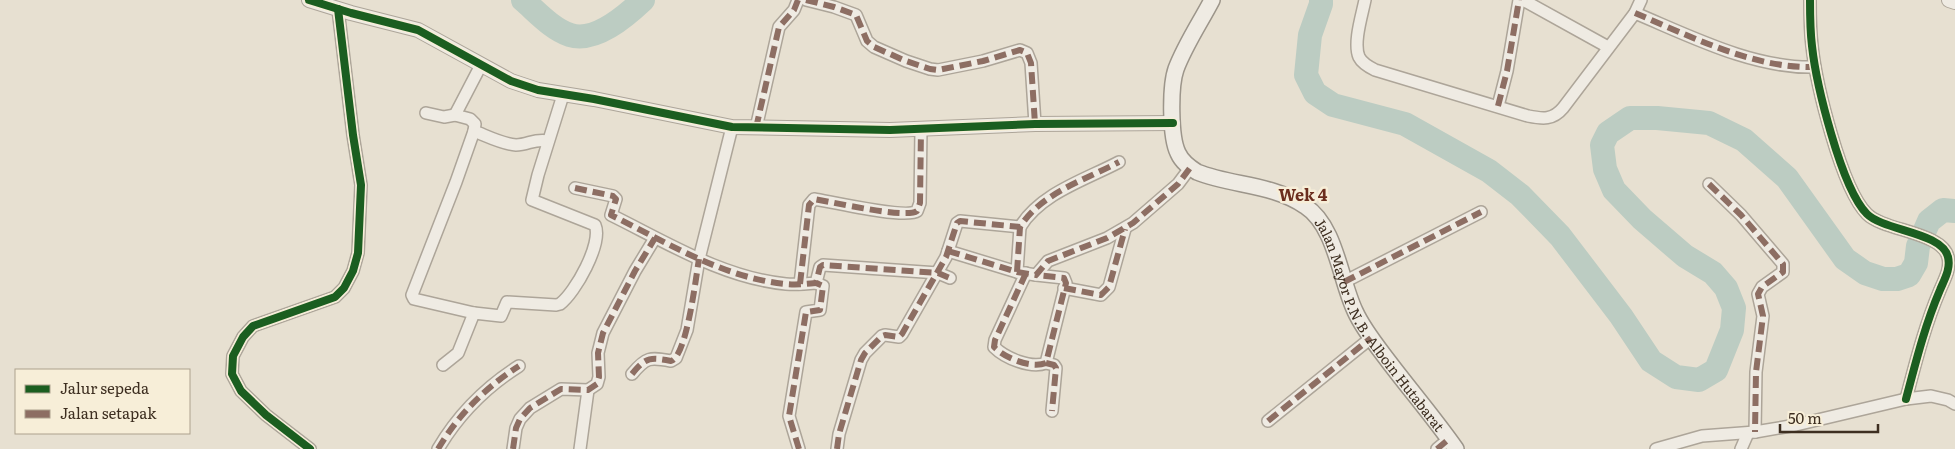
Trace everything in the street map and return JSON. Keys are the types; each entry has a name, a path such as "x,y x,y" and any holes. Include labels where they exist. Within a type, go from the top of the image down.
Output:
{"main road":[{"path":"1190,168 1177,152 1173,138 1172,86 1176,70 1212,0"},
{"name":"Jalan Mayor P.N.B. Alboin Hutabarat","path":"1190,168 1205,175 1259,186 1286,196 1306,206 1318,216 1326,231 1355,312 1371,338 1452,444"}],"street":[{"path":"309,0 418,30 511,81 538,90 594,99 732,127 921,130 1035,124 1173,123"},
{"path":"756,128 779,28 794,10 798,0"},
{"path":"806,0 856,15 868,41 874,47 906,61 938,70 983,61 1017,51 1024,52 1029,56 1031,63 1035,124"},
{"path":"1365,0 1358,46 1360,58 1367,66 1375,70 1539,118 1554,117 1564,108 1635,13 1641,0"},
{"path":"1498,106 1507,71 1519,0"},
{"path":"1523,0 1608,47"},
{"path":"1810,0 1810,28 1815,67 1830,129 1850,188 1869,216 1935,243 1946,251 1948,267 1927,321 1906,399"},
{"path":"1949,0 1955,2"},
{"path":"310,449 266,415 241,391 232,374 232,356 253,326 334,297 344,288 353,271 358,253 361,184 353,135 338,9"},
{"path":"1635,13 1709,44 1753,58 1777,64 1815,67"},
{"path":"455,115 481,65"},
{"path":"426,112 444,117 455,115 472,120 475,124 450,198 412,295 414,299 474,313 501,316 507,302 560,304 579,281 590,255 596,232 595,225 532,200 563,94"},
{"path":"632,374 644,360 649,358 671,362 676,358 687,330 699,259 732,127"},
{"path":"800,284 809,205 814,199 892,212 911,214 917,211 920,203 921,130"},
{"path":"474,131 513,144 524,144 536,140 548,141"},
{"path":"1052,411 1056,368 1054,365 1033,365 1013,358 994,347 995,340 1026,273 1020,226 1026,216 1042,202 1061,190 1119,162"},
{"path":"1026,273 1048,261 1125,229 1178,184 1190,168"},
{"path":"1709,184 1741,215 1783,264 1783,272 1762,287 1758,294 1763,316 1751,433 1741,449"},
{"path":"575,188 613,196 616,199 611,215 699,259 758,279 786,284 816,283 823,286 820,310 806,312 791,398 789,416 799,449"},
{"path":"1344,282 1481,212"},
{"path":"837,449 838,434 865,353 882,336 899,337 902,334 938,273 948,251 957,223 960,221 1020,226"},
{"path":"1064,288 1101,295 1106,293 1125,229"},
{"path":"513,449 516,428 520,419 530,408 561,389 588,390 597,384 599,378 598,353 603,333 635,270 655,238"},
{"path":"948,251 1026,273 1064,278 1066,283 1046,364"},
{"path":"816,283 820,267 823,265 938,273 950,278"},
{"path":"443,365 455,358 461,348 474,313"},
{"path":"1268,421 1371,338"},
{"path":"438,449 450,427 475,400 503,376 519,366"},
{"path":"580,449 588,390"},
{"path":"1656,449 1702,436 1751,433 1796,425 1906,399 1931,396 1948,400 1955,404"},
{"path":"1437,449 1452,444"}],"waterway":[{"path":"523,0 557,29 570,35 580,36 600,32 619,20 643,0"},
{"path":"1321,0 1310,35 1306,75 1315,93 1333,105 1405,124 1489,171 1520,195 1560,236 1621,316 1651,361 1676,377 1699,380 1716,370 1732,330 1734,308 1726,288 1713,273 1685,256 1642,219 1614,190 1605,169 1602,145 1608,133 1630,118 1657,118 1709,123 1744,140 1787,178 1845,259 1865,273 1883,279 1897,279 1909,275 1916,263 1918,246 1929,221 1943,210 1955,211"}],"marked path":[{"path":"756,128 779,27 794,10 798,0"},
{"path":"806,0 856,15 867,41 874,47 930,69 938,70 983,61 1020,50 1027,53 1031,63 1035,124"},
{"path":"1498,106 1507,71 1519,0"},
{"path":"1635,13 1700,41 1746,57 1769,63 1815,67"},
{"path":"800,284 809,205 814,199 884,212 910,213 917,211 920,203 921,129"},
{"path":"837,449 839,434 861,360 865,353 882,336 899,337 902,334 946,257 957,223 960,221 1020,227 1029,215 1052,196 1119,162"},
{"path":"948,251 1017,272 1036,275 1048,261 1107,238 1133,223 1178,184 1190,168"},
{"path":"1709,184 1741,215 1783,264 1783,272 1762,287 1758,294 1763,316 1756,372 1755,432"},
{"path":"575,188 613,196 616,199 611,215 717,267 763,280 790,284 816,283 820,267 823,265 938,273 950,278"},
{"path":"1344,282 1481,212"},
{"path":"1017,272 1020,227"},
{"path":"1064,288 1101,295 1109,287 1125,229"},
{"path":"513,449 516,428 520,419 530,408 561,389 588,390 597,384 599,377 598,353 603,333 635,271 655,238"},
{"path":"632,374 645,361 653,359 671,361 677,356 686,331 699,259"},
{"path":"1026,273 995,340 994,347 1011,358 1033,365 1046,363 1066,283 1064,278 1036,275"},
{"path":"799,449 789,416 806,312 820,310 823,286 816,283"},
{"path":"1268,421 1371,338"},
{"path":"1046,363 1054,365 1056,368 1052,411"},
{"path":"438,449 464,413 495,383 519,366"},
{"path":"1437,449 1449,439"}],"cycle path":[{"path":"309,0 418,30 511,81 538,90 594,99 732,127 890,130 1035,124 1173,123"},
{"path":"1810,0 1810,28 1814,63 1824,109 1839,159 1857,201 1867,214 1875,220 1935,242 1943,249 1949,261 1947,274 1925,330 1906,399"},
{"path":"310,449 266,415 241,391 232,374 233,356 243,337 253,326 335,297 344,288 353,271 358,253 361,185 338,9"}],"district":[{"name":"Wek 4","path":"1303,194"}]}
